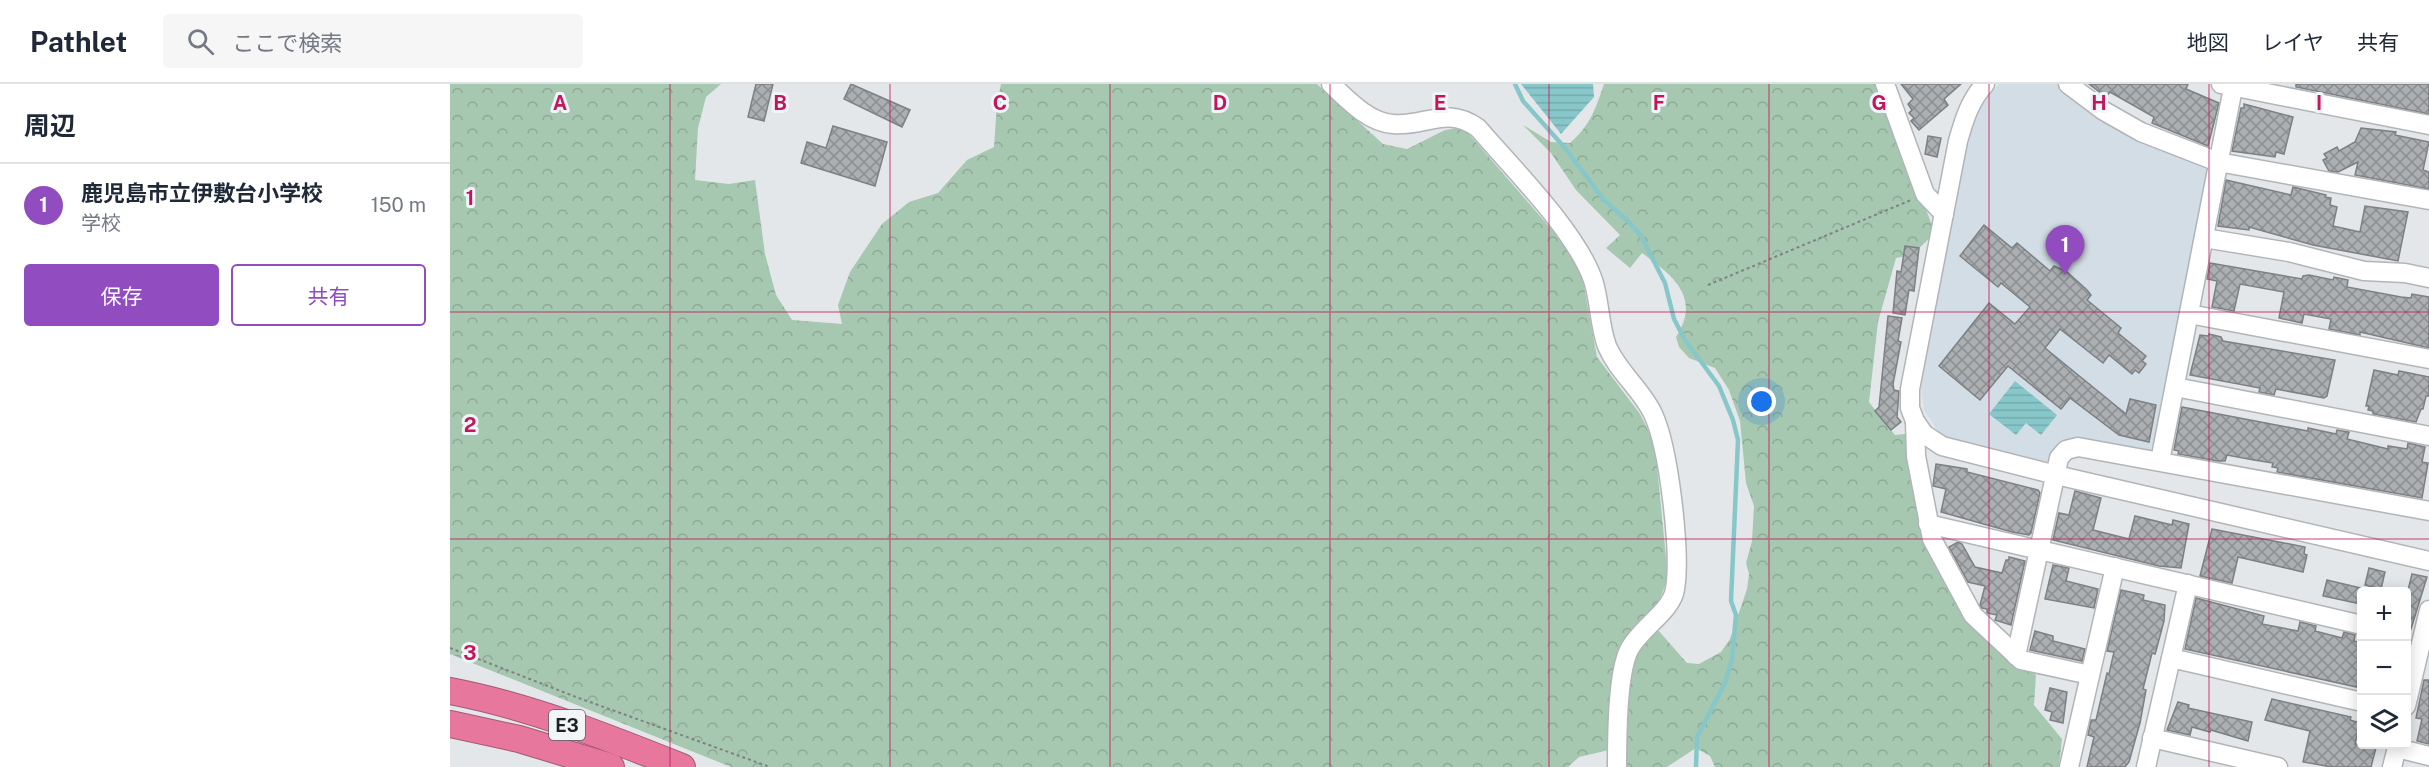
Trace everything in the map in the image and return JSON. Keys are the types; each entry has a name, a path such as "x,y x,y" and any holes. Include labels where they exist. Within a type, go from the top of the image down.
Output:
{"highway":[{"name":"E3","path":"450,691 483,698 624,744 682,767"},
{"name":"E3","path":"450,724 519,739 611,767"}],"street":[{"path":"1331,84 1359,110 1391,124 1406,124 1451,116 1466,120 1478,128 1576,243 1593,280 1607,346 1628,381 1652,412 1665,451 1677,567 1675,592 1669,605 1646,626 1635,640 1623,666 1617,767"},
{"path":"1885,84 1925,194 1944,214"},
{"path":"1985,84 1977,93 1965,118 1910,389 1910,408 1924,434 1942,446 2056,476 2429,561"},
{"path":"2068,84 2104,111 2141,132 2218,162 2429,200"},
{"path":"2160,461 2218,162 2227,86 2429,125"},
{"path":"2204,238 2289,252 2364,271 2404,273 2429,278"},
{"path":"2189,314 2429,359"},
{"path":"2175,387 2429,436"},
{"path":"1915,421 1916,456 1932,539 1973,615 2021,660 2090,675"},
{"path":"2016,656 2059,458 2066,450 2078,447 2429,511"},
{"path":"1928,524 2357,624"},
{"path":"2070,767 2115,567"},
{"path":"2146,767 2188,584"},
{"path":"2407,695 2414,637 2429,610"},
{"path":"2171,658 2357,701"},
{"path":"2152,738 2278,767"},
{"path":"2392,767 2396,749"},
{"path":"2407,749 2429,756"}],"path":[{"path":"1708,285 1925,194"},
{"path":"450,648 770,767"}],"shaded area":[{"path":"1999,84 2059,84 2120,128 2175,155 2204,163 2209,171 2156,448 2149,452 2081,439 2053,460 2045,462 1950,439 1939,433 1924,410 1920,379 1965,148 1976,114 1987,96"}],"green space":[{"path":"450,84 721,84 706,97 698,128 695,180 729,184 755,180 765,254 776,295 792,320 842,324 838,305 850,272 882,224 909,202 938,193 967,160 994,147 1001,84 1317,84 1383,144 1407,149 1445,130 1463,127 1565,245 1582,275 1597,357 1640,414 1651,436 1657,466 1668,578 1659,601 1624,641 1609,750 1579,757 1568,767 731,767 450,654"},
{"path":"1604,84 1885,84 1886,105 1935,233 1912,255 1896,258 1878,322 1869,402 1895,435 1905,434 1918,501 2007,656 2036,675 2034,705 2062,739 2059,767 1715,767 1710,756 1696,748 1667,767 1624,767 1631,670 1640,649 1657,629 1687,663 1699,664 1721,652 1730,639 1747,589 1749,574 1746,563 1752,541 1754,506 1746,483 1740,421 1729,390 1715,368 1689,358 1679,347 1676,337 1686,310 1685,299 1680,288 1664,270 1642,253 1630,268 1606,248 1620,235 1576,190 1551,153 1523,125 1551,142 1570,143 1587,123"}],"water":[{"path":"1521,84 1593,84 1594,97 1561,134"},
{"path":"2015,381 2057,415 2041,435 2026,423 2016,435 1989,414"}],"building":[{"path":"756,84 773,84 764,121 748,117"},
{"path":"851,84 910,110 902,127 844,99"},
{"path":"1901,84 1961,84 1944,99 1948,105 1919,130 1911,121 1914,118 1909,113 1912,110 1908,104 1913,99"},
{"path":"2089,84 2188,84 2186,89 2219,103 2208,146 2152,123 2154,117 2110,92 2106,97"},
{"path":"2296,84 2429,84 2429,114 2296,87"},
{"path":"2244,104 2293,117 2284,154 2276,152 2275,157 2232,151 2241,108 2244,108"},
{"path":"833,126 887,142 875,186 801,163 807,142 826,148"},
{"path":"2361,128 2396,132 2395,135 2429,142 2423,170 2429,172 2429,189 2355,175 2358,162 2338,172 2329,171 2323,160 2327,158 2324,154 2337,147 2339,151 2355,142"},
{"path":"1928,136 1941,138 1937,157 1925,154"},
{"path":"2226,180 2291,195 2293,187 2326,195 2325,197 2331,198 2330,205 2337,207 2333,226 2360,232 2365,206 2408,212 2398,261 2313,245 2249,227 2249,230 2218,226"},
{"path":"1984,225 2012,248 2017,243 2050,271 2054,266 2067,272 2091,295 2087,300 2121,328 2118,333 2146,356 2142,361 2146,364 2139,373 2135,370 2132,374 2109,355 2103,363 2060,329 2045,348 2126,414 2130,399 2156,405 2149,442 2119,435 2070,398 2061,409 2008,366 1980,400 1939,366 1989,303 2015,324 2030,307 2001,283 1998,287 1960,256"},
{"path":"1905,246 1919,248 1914,291 1909,290 1905,315 1893,313 1897,271 1901,272"},
{"path":"2210,263 2302,279 2303,276 2309,275 2333,280 2334,277 2348,280 2347,287 2401,297 2411,298 2412,294 2429,297 2429,348 2360,332 2360,335 2329,329 2331,319 2304,314 2302,323 2279,318 2284,292 2240,284 2234,311 2212,307 2217,281 2207,279"},
{"path":"1888,316 1902,318 1898,341 1901,342 1893,384 1894,390 1899,391 1897,417 1901,422 1891,430 1875,411 1879,407"},
{"path":"2209,334 2221,337 2223,341 2335,360 2327,396 2324,398 2276,389 2274,395 2259,392 2260,388 2190,375 2200,335 2208,336"},
{"path":"2374,370 2398,375 2399,371 2429,377 2429,396 2426,396 2423,409 2416,422 2373,414 2373,411 2368,410 2369,406 2366,406"},
{"path":"2182,407 2308,431 2308,428 2336,434 2337,430 2349,432 2347,439 2388,449 2388,446 2407,449 2408,443 2425,447 2422,462 2428,463 2422,498 2277,472 2278,468 2272,467 2273,463 2227,455 2225,461 2218,461 2178,454 2179,451 2174,450"},
{"path":"1936,464 1967,469 1967,472 2038,490 2040,493 2031,533 2029,535 2012,532 1941,512 1946,489 1933,486"},
{"path":"2075,491 2101,498 2093,530 2129,539 2135,516 2172,525 2173,520 2189,524 2181,568 2159,566 2053,540 2059,513 2069,515"},
{"path":"2212,529 2305,547 2304,554 2307,555 2303,572 2238,557 2232,583 2200,576"},
{"path":"1958,542 1962,544 1975,567 2002,573 2009,557 2025,561 2011,625 1995,620 1997,615 1987,613 1987,609 1980,605 1985,586 1968,582 1949,547"},
{"path":"2053,565 2069,568 2066,581 2098,589 2094,608 2045,599"},
{"path":"2369,568 2385,572 2381,587 2365,585"},
{"path":"2412,574 2427,577 2411,629 2411,587 2409,587"},
{"path":"2327,580 2357,587 2357,603 2323,596"},
{"path":"2121,590 2144,595 2143,600 2165,605 2164,621 2155,654 2152,653 2143,689 2146,690 2140,723 2129,762 2125,767 2087,767 2094,737 2088,735 2091,720 2096,720 2107,673 2109,674 2114,652 2107,651"},
{"path":"2196,598 2264,616 2262,624 2298,631 2300,622 2316,626 2315,631 2342,638 2344,632 2355,635 2357,687 2185,649"},
{"path":"2035,631 2053,636 2053,641 2085,649 2082,661 2030,650"},
{"path":"2424,680 2429,680 2429,744 2417,741 2422,719 2416,718"},
{"path":"2050,688 2067,692 2063,723 2050,720 2052,712 2045,710"},
{"path":"2272,699 2351,717 2350,720 2357,722 2355,744 2357,744 2357,749 2376,749 2371,767 2332,767 2303,762 2310,731 2265,720"},
{"path":"2178,702 2189,705 2188,708 2252,722 2248,741 2192,727 2190,735 2167,730"}],"waterway":[{"path":"1515,84 1523,101 1565,148 1604,200 1641,236 1665,283 1674,319 1685,340 1719,386 1733,420 1738,440 1731,601 1736,615 1732,659 1725,683 1697,737 1696,767"}],"place":[{"name":"鹿児島市立伊敷台小学校","path":"2065,275"}]}
